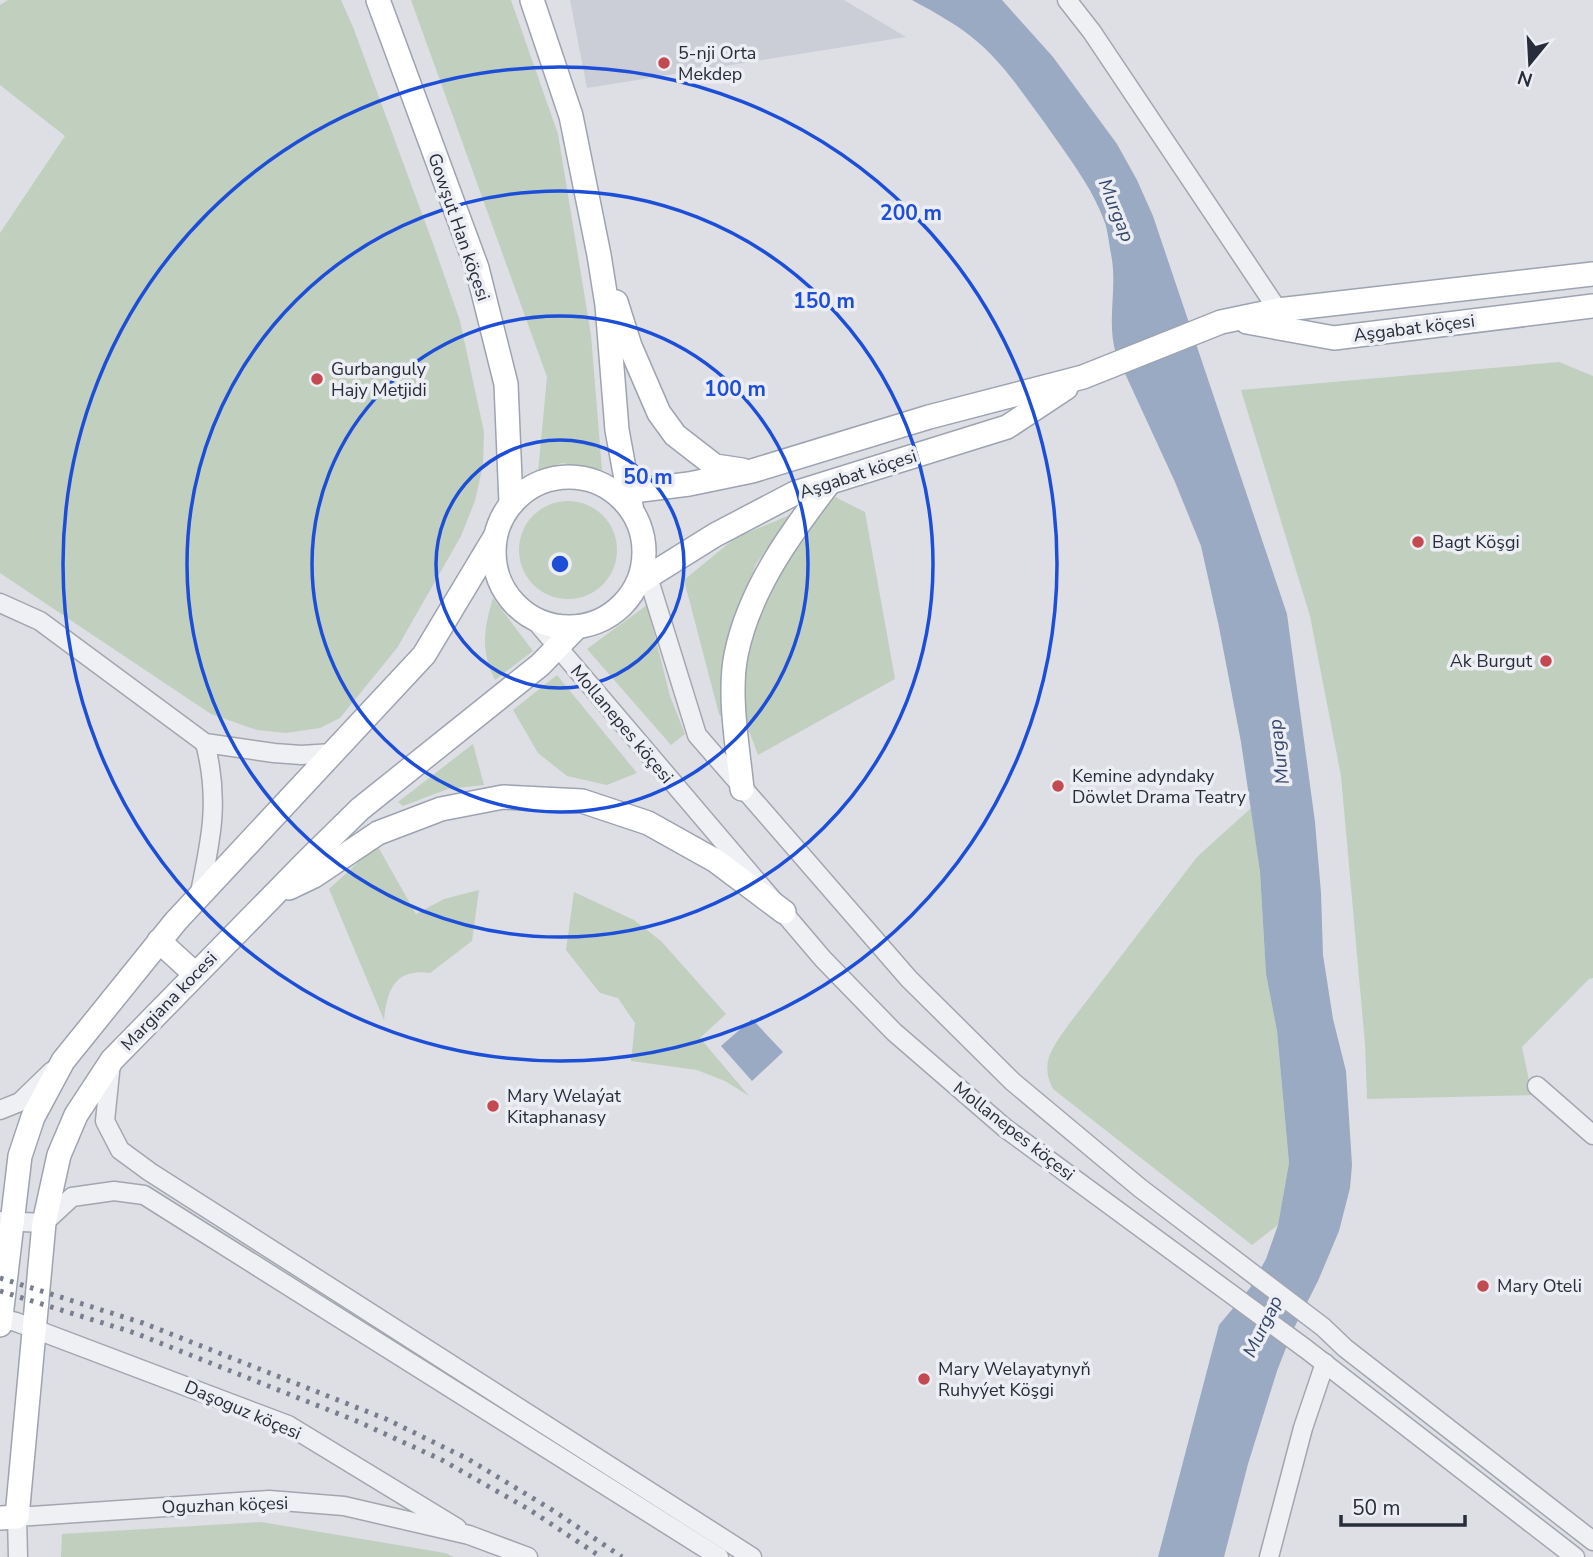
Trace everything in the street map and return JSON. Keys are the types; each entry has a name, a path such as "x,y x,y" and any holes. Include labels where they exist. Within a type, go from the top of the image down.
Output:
{"main road":[{"name":"Gowşut Han köçesi","path":"378,0 477,268 506,384 512,503"},
{"path":"495,537 494,561 501,584 514,604 533,618 555,626 577,627 596,622 613,613 628,600 643,575 644,544 640,527 626,499 617,430 607,305 598,255 571,116 532,0"},
{"path":"598,255 630,346 659,413 675,435 715,466 752,471"},
{"name":"Aşgabat köçesi","path":"643,575 795,493 1007,428 1083,377 1229,321 1278,310 1593,274"},
{"name":"Aşgabat köçesi","path":"1229,321 1334,338 1593,306"},
{"name":"Aşgabat köçesi","path":"626,499 752,471 929,418 1083,377"},
{"path":"0,1325 6,1221 20,1156 33,1117 63,1061 159,941 424,656 495,537 501,519 512,503 529,488 551,479 574,477 596,482 626,499"},
{"path":"743,789 734,686 735,656 746,619 770,567 829,482"},
{"name":"Margiana kocesi","path":"9,1517 35,1329 44,1223 59,1156 76,1115 112,1060 270,897 360,809 540,665 577,627"},
{"path":"270,897 314,876 377,833 440,809 503,797 582,801 648,823 716,861 784,912"},
{"path":"159,941 195,974"}],"street":[{"path":"1067,0 1092,32 1292,330"},
{"name":"Mollanepes köçesi","path":"643,575 697,735 909,979 1013,1082 1140,1188 1322,1327 1345,1348 1593,1541"},
{"path":"0,603 40,621 205,743 302,755 333,752"},
{"name":"Mollanepes köçesi","path":"533,618 822,959 894,1032 1005,1128 1212,1278 1576,1557"},
{"path":"199,897 210,845 214,807 212,768 205,743"},
{"path":"112,1060 105,1121 120,1150 150,1172 752,1557"},
{"path":"0,1111 20,1102 63,1061"},
{"path":"1536,1086 1593,1135"},
{"path":"1123,1213 1140,1188"},
{"path":"6,1221 44,1223 72,1197 114,1191 144,1195 719,1557"},
{"name":"Daşoguz köçesi","path":"0,1318 288,1425 469,1535"},
{"path":"397,1355 408,1337"},
{"path":"1269,1557 1303,1428 1325,1363"},
{"name":"Oguzhan köçesi","path":"9,1517 269,1500 344,1506 469,1535 528,1557"},
{"path":"9,1517 18,1557"}],"shaded area":[{"name":"5-nji Orta Mekdep","path":"570,0 844,0 906,37 587,88"}],"green space":[{"path":"8,0 341,0 353,27 460,321 484,432 483,465 475,501 461,536 397,648 340,718 320,728 286,733 257,730 211,714 0,573 0,233 65,136 0,85 0,5"},
{"path":"411,0 511,0 558,134 591,335 602,470 562,463 538,472 547,377"},
{"path":"1559,362 1593,376 1593,978 1522,1047 1532,1095 1367,1099 1365,1044 1341,776 1310,616 1241,390"},
{"path":"835,497 865,512 895,679 758,755 745,720 746,672 754,615 786,554"},
{"path":"568,501 595,509 609,523 617,550 609,577 595,591 568,599 541,591 527,577 519,550 527,523 541,509"},
{"path":"792,514 756,564 744,596 731,728 719,714 684,580 735,538"},
{"path":"493,598 533,651 495,680 485,649 487,619"},
{"path":"647,605 670,696 685,734 671,745 587,649"},
{"path":"557,675 637,773 607,785 567,776 538,753 513,710"},
{"path":"473,744 484,785 448,789 403,806 398,802"},
{"path":"1251,808 1260,872 1266,974 1277,1031 1289,1163 1278,1225 1252,1245 1053,1089 1047,1071 1050,1055 1063,1032 1197,857"},
{"path":"377,845 416,914 444,899 479,890 472,941 430,973 408,974 395,983 388,999 384,1020 329,889"},
{"path":"574,892 634,920 661,941 726,1014 700,1038 749,1096 725,1081 697,1070 631,1061 635,1023 618,998 600,993 566,950"},
{"path":"261,1522 445,1553 454,1557 61,1557 62,1534"}],"water":[{"name":"Murgap","path":"912,0 1002,0 1053,57 1117,144 1153,216 1287,614 1315,822 1323,955 1333,1019 1346,1071 1352,1165 1350,1188 1339,1231 1277,1371 1248,1464 1224,1557 1158,1557 1219,1325 1250,1288 1266,1259 1278,1225 1289,1163 1277,1031 1266,974 1260,872 1241,742 1219,627 1201,546 1175,482 1116,354 1112,329 1113,267 1108,234 1100,209 1044,122 998,62 964,31"},
{"path":"752,1019 783,1052 752,1081 721,1046"}],"railway":[{"path":"0,1278 143,1323 386,1419 468,1459 554,1511 622,1557"},
{"path":"0,1291 135,1333 359,1422 442,1460 530,1510 601,1557"}],"place":[{"name":"5-nji Orta Mekdep","path":"664,63"},
{"name":"Gurbanguly Hajy Metjidi","path":"317,379"},
{"name":"Bagt Köşgi","path":"1418,542"},
{"name":"Ak Burgut","path":"1546,661"},
{"name":"Kemine adyndaky Döwlet Drama Teatry","path":"1058,786"},
{"name":"Mary Welaýat Kitaphanasy","path":"493,1106"},
{"name":"Mary Oteli","path":"1483,1286"},
{"name":"Mary Welayatynyň Ruhyýet Köşgi","path":"924,1379"}]}
